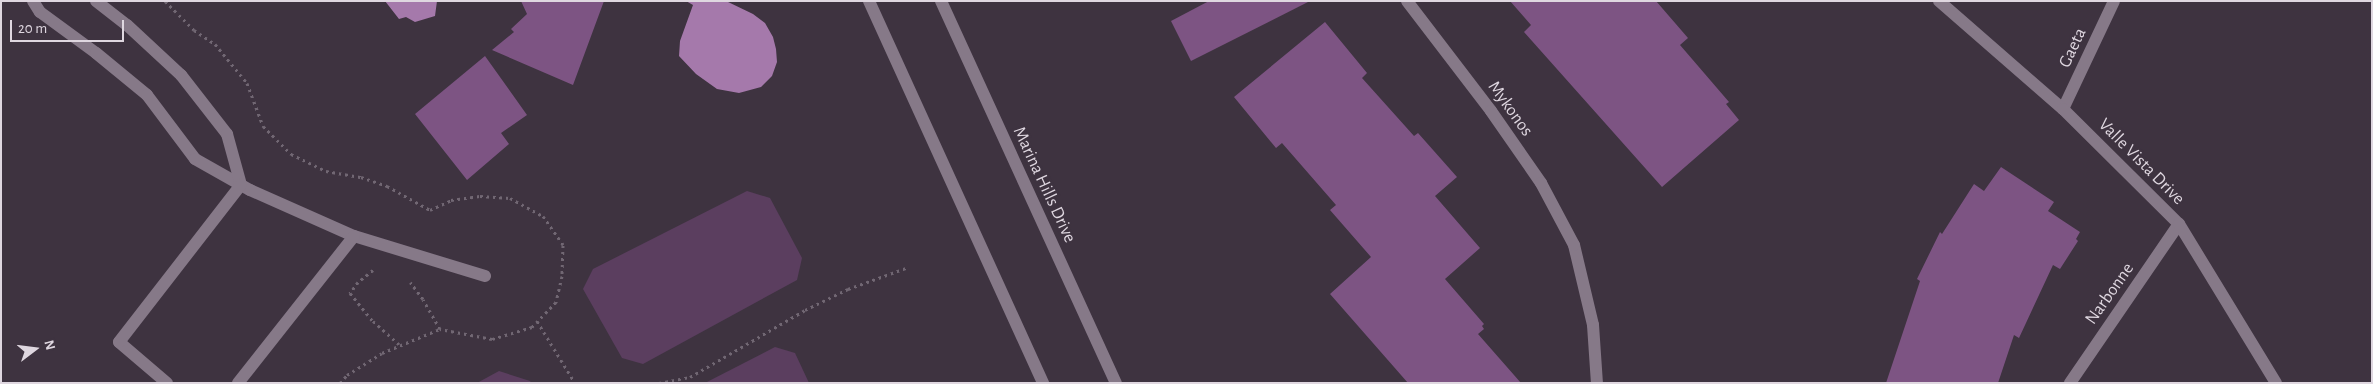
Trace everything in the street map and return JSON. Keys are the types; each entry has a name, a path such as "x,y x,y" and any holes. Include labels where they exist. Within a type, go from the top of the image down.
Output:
{"street":[{"path":"33,1 40,12 96,53 146,94 194,159 241,185 354,236 485,276"},
{"path":"96,1 127,25 181,75 226,134 241,185"},
{"path":"869,1 1043,383"},
{"name":"Marina Hills Drive","path":"941,1 1116,383"},
{"name":"Mykonos","path":"1407,1 1491,111 1536,175 1574,245 1594,325 1597,383"},
{"name":"Valle Vista Drive","path":"1939,1 2063,109 2179,224 2276,383"},
{"name":"Gaeta","path":"2063,109 2114,1"},
{"path":"167,383 119,342 241,185"},
{"name":"Narbonne","path":"2070,383 2179,224"},
{"path":"238,383 354,236"}],"path":[{"path":"165,1 194,30 215,44 247,84 263,126 291,154 326,171 361,177 387,186 430,210 451,200 480,196 510,198 543,216 563,245 562,276 556,302 532,327 492,339 440,329 382,353 347,376 340,383"},
{"path":"379,266 358,282 350,293 372,321 401,346"},
{"path":"659,383 690,376 805,310 848,289 906,268"},
{"path":"407,278 423,299 440,329"},
{"path":"537,321 575,383"}],"shaded area":[{"path":"385,1 437,1 435,16 415,22 406,17 399,19"},
{"path":"686,1 726,1 753,14 765,23 773,37 777,62 772,76 761,87 739,93 717,89 696,74 679,56 680,41 693,5"},
{"path":"747,191 770,198 802,258 797,280 643,364 622,358 583,289 593,269"},
{"path":"775,347 795,353 809,383 705,383"},
{"path":"499,371 530,381 531,383 477,383"}],"building":[{"path":"521,1 604,1 573,85 492,50 514,32 511,29 527,14"},
{"path":"1209,1 1310,1 1191,61 1171,21"},
{"path":"1510,1 1656,1 1688,38 1680,45 1729,102 1726,104 1739,120 1662,187 1524,32 1531,25"},
{"path":"1325,22 1367,73 1362,78 1414,136 1418,133 1457,177 1435,196 1480,248 1445,279 1484,324 1482,326 1484,329 1478,334 1521,383 1408,383 1330,294 1371,257 1330,210 1336,205 1282,143 1276,148 1234,97"},
{"path":"485,56 527,115 501,133 509,144 467,180 415,114"},
{"path":"2001,167 2054,202 2048,211 2080,232 2076,239 2078,241 2060,269 2053,265 2019,338 2014,335 1998,383 1886,383 1920,281 1917,279 1940,232 1942,234 1974,184 1984,191"}]}
